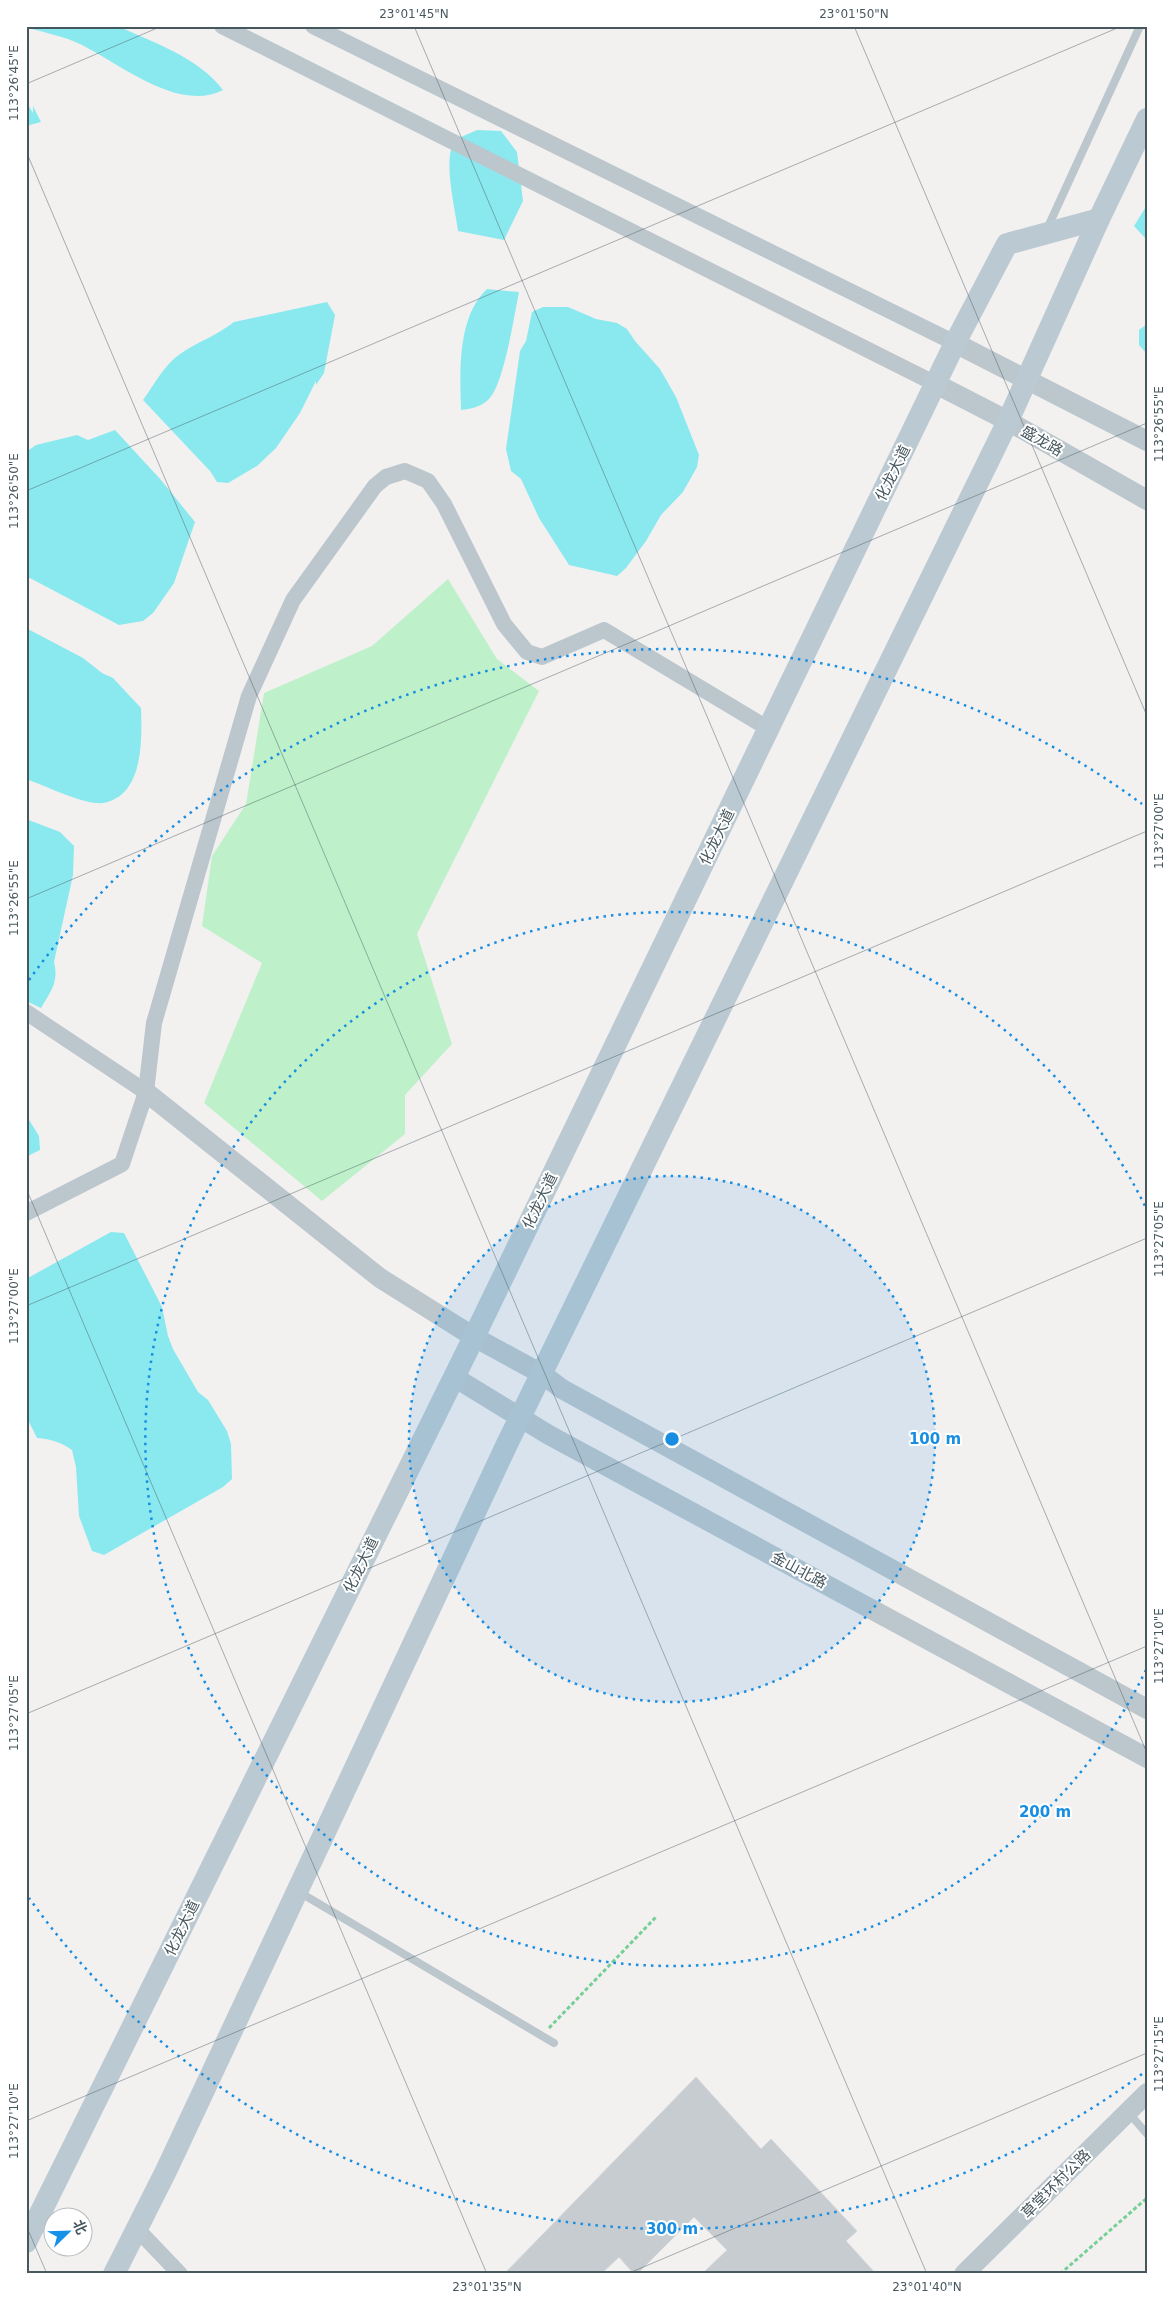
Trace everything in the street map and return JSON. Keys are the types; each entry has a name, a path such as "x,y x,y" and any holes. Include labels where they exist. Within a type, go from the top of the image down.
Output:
{"main road":[{"path":"114,2274 520,1419 1008,421 1099,219 1147,119"},
{"name":"化龙大道","path":"26,2242 474,1337 955,343 1007,244 1099,219"}],"street":[{"path":"222,26 936,384"},
{"path":"314,26 955,343 1147,441"},
{"name":"盛龙路","path":"936,384 1008,421 1147,500"},
{"path":"26,1213 122,1164 146,1092 154,1023 249,696 292,600 376,486 386,477 405,471 428,481 444,504 504,624 527,652 542,657 604,630 769,729"},
{"path":"26,1012 146,1092 380,1278 474,1337 542,1374 562,1389 1147,1709"},
{"name":"金山北路","path":"454,1377 520,1419 1147,1758"},
{"name":"草堂环村公路","path":"964,2274 1147,2093"},
{"path":"136,2228 180,2274"}],"lane":[{"path":"1044,234 1140,26"},
{"path":"297,1891 554,2043"},
{"path":"1128,2112 1147,2134"}],"path":[{"path":"542,2036 656,1916"},
{"path":"1060,2274 1147,2198"}],"green space":[{"path":"448,579 497,659 539,691 417,934 452,1044 405,1095 405,1134 322,1201 204,1103 262,963 202,926 212,856 246,804 264,693 372,646"}],"water":[{"path":"118,26 175,52 201,68 223,90 206,95 188,95 169,91 132,74 75,42 26,27"},
{"path":"26,101 33,113 33,106 41,122 26,126"},
{"path":"477,130 501,131 517,152 523,201 504,240 458,231 451,184 450,158 456,141"},
{"path":"1147,205 1147,240 1134,226"},
{"path":"487,289 519,292 508,349 499,379 489,399 479,406 461,410 460,379 465,330 470,314 477,301"},
{"path":"327,302 335,315 324,373 316,385 316,381 300,413 276,448 257,466 228,483 217,482 210,471 143,400 164,369 174,359 234,322"},
{"path":"543,307 568,307 596,319 617,323 627,329 660,369 676,397 699,455 697,467 683,492 661,515 646,541 626,568 617,576 569,565 539,518 521,479 511,471 506,449 520,351 526,341 532,312"},
{"path":"1147,324 1147,354 1139,345 1139,330"},
{"path":"115,430 161,480 195,522 174,583 153,613 143,621 119,625 26,576 26,452 36,445 77,435 88,440"},
{"path":"26,628 83,658 102,673 113,678 141,708 138,764 126,790 116,798 103,803 86,801 26,779"},
{"path":"26,819 60,832 74,846 73,875 54,962 55,981 41,1008 26,1001"},
{"path":"26,1115 39,1136 40,1150 26,1157"},
{"path":"111,1232 124,1233 162,1307 168,1336 173,1349 198,1392 208,1400 227,1431 231,1444 232,1479 223,1487 104,1555 92,1551 79,1516 76,1467 72,1450 56,1441 37,1438 26,1416 26,1279"}],"building":[{"path":"696,2077 761,2149 771,2139 857,2231 846,2241 876,2274 702,2274 727,2250 694,2217 637,2274 634,2274 619,2257 601,2274 504,2274"}]}
